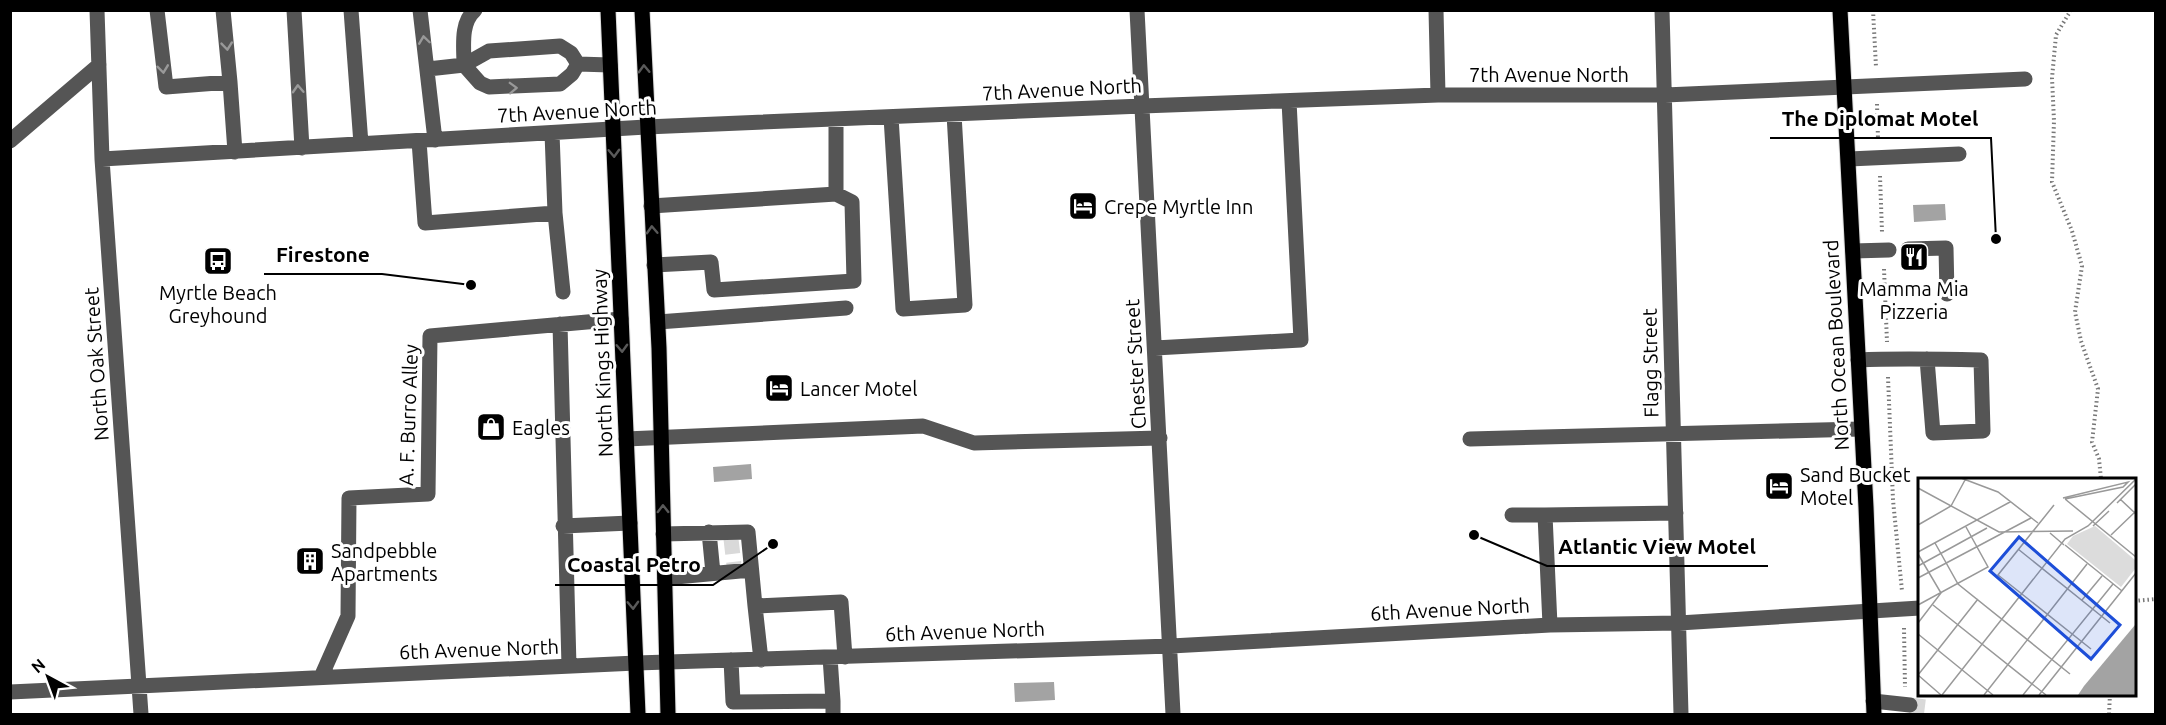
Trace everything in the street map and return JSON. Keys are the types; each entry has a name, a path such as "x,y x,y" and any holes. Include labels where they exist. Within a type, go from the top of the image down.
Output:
{"main road":[{"name":"North Kings Highway","path":"608,10 638,714"},
{"path":"642,10 646,128 658,322 668,714"},
{"name":"North Ocean Boulevard","path":"1840,10 1849,159 1873,708"}],"street":[{"name":"North Oak Street","path":"98,10 102,159 141,684 141,714"},
{"path":"157,10 166,87 230,82"},
{"path":"223,10 235,152"},
{"path":"294,10 302,148"},
{"path":"351,10 361,144"},
{"path":"420,10 428,69 425,223 555,213"},
{"path":"476,10 471,14 465,30 464,65 480,82 489,87 560,84 572,74 578,64"},
{"name":"Chester Street","path":"1137,10 1173,714"},
{"path":"1436,10 1438,95"},
{"name":"Flagg Street","path":"1662,10 1681,714"},
{"path":"428,69 464,65 489,51 560,46 571,53 578,64"},
{"path":"578,64 610,65"},
{"path":"10,141 99,65"},
{"name":"7th Avenue North","path":"102,159 613,129 1142,106 1438,95 1665,95 2025,79"},
{"path":"1155,348 1301,340 1289,101"},
{"path":"891,117 903,309 965,304 954,114"},
{"path":"836,119 836,194"},
{"path":"552,133 555,213 563,292"},
{"path":"1849,159 1959,154"},
{"path":"651,206 836,194 852,202 854,281 714,290 711,262 654,265"},
{"path":"1908,249 1946,248 1947,294"},
{"path":"1853,251 1889,250"},
{"path":"658,322 846,308"},
{"name":"A. F. Burro Alley","path":"321,677 348,616 349,498 428,494 430,336 621,319"},
{"path":"560,324 563,526 569,666"},
{"path":"1858,360 1927,359 1981,360 1983,431 1933,433 1927,359"},
{"path":"626,439 923,426 974,443 1160,438"},
{"path":"1470,440 1861,429"},
{"path":"1512,514 1676,513"},
{"path":"1545,515 1550,625"},
{"path":"563,526 630,523"},
{"path":"709,532 713,573"},
{"path":"663,534 709,532 731,536 748,532 760,660"},
{"path":"665,578 713,573 735,568 751,570"},
{"path":"731,660 729,708 833,708 841,602 755,606"},
{"name":"6th Avenue North","path":"10,692 141,684 636,663 1171,645 1550,625 1679,623 1918,608"},
{"path":"1873,708 1910,705"}],"path":[{"path":"2071,10 2056,36 2052,78 2055,122 2052,182 2072,231 2082,266 2075,312 2080,341 2098,389 2092,442 2099,459 2101,478"},
{"path":"2136,601 2156,599"},
{"path":"2109,714 2110,695"}],"shaded area":[{"path":"1945,204 1946,220 1914,222 1913,205"},
{"path":"751,464 752,479 714,482 713,467"},
{"path":"1054,682 1055,700 1015,702 1014,683"}],"tunnel":[{"path":"731,539 734,565"},
{"path":"1910,705 1926,707 1926,714"}],"place":[{"name":"Crepe Myrtle Inn","path":"1083,206"},
{"name":"The Diplomat Motel","path":"1996,239"},
{"name":"Mamma Mia Pizzeria","path":"1914,257"},
{"name":"Myrtle Beach Greyhound","path":"218,261"},
{"name":"Firestone","path":"471,285"},
{"name":"Lancer Motel","path":"779,388"},
{"name":"Eagles","path":"491,427"},
{"name":"Sand Bucket Motel","path":"1779,486"},
{"name":"Atlantic View Motel","path":"1474,535"},
{"name":"Coastal Petro","path":"773,544"},
{"name":"Sandpebble Apartments","path":"310,561"}]}
